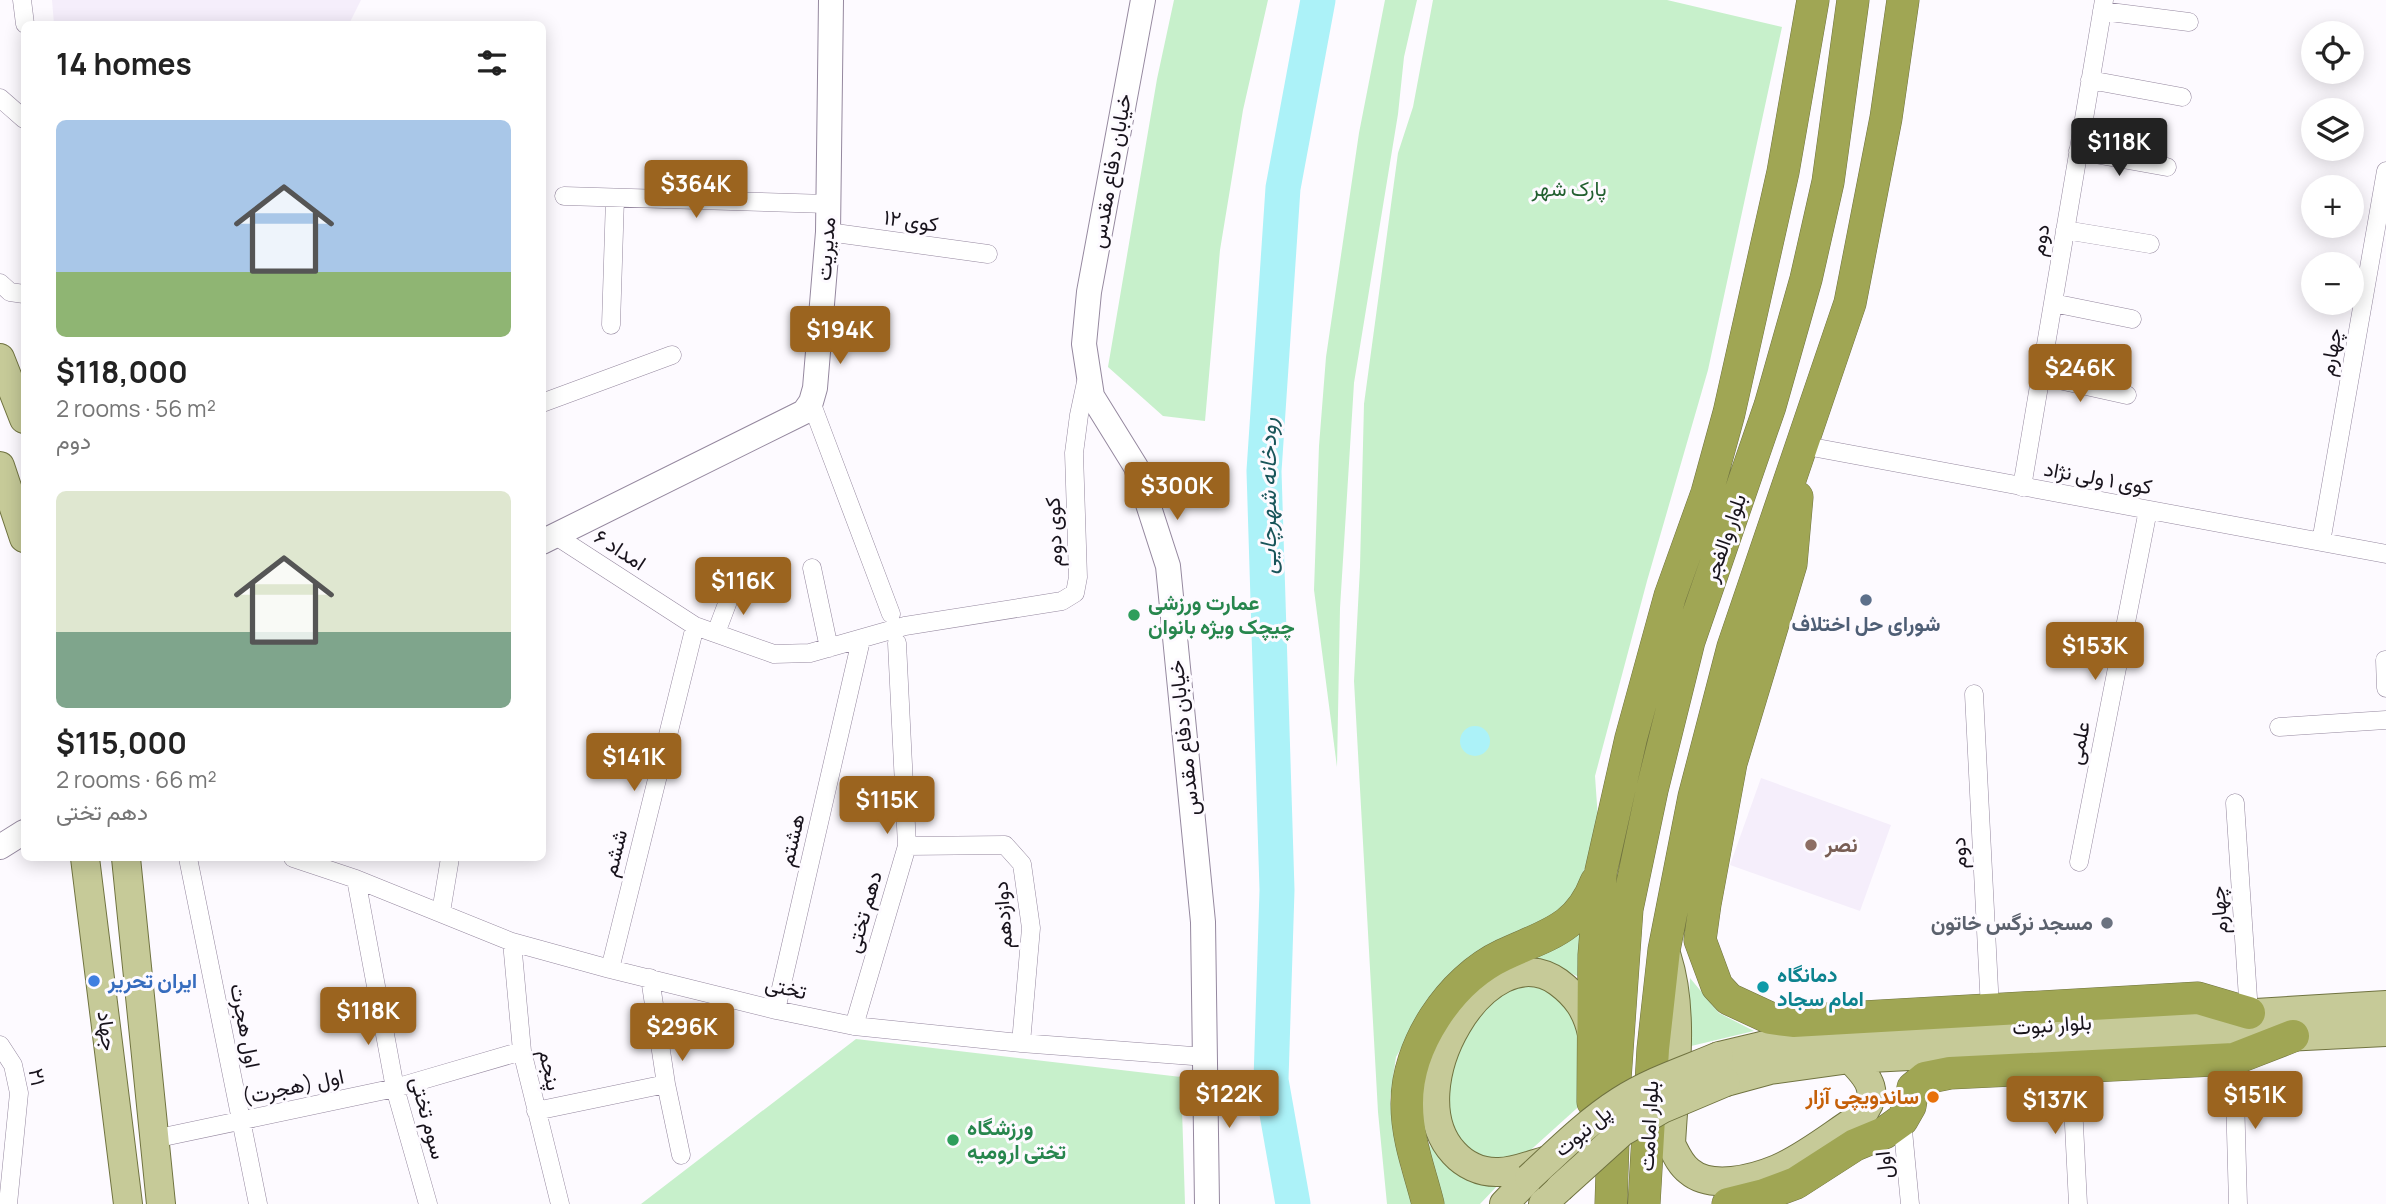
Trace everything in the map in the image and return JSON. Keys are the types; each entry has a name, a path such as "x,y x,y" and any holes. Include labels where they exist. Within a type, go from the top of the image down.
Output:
{"highway":[{"path":"1592,1204 1594,955 1601,871 1631,738 1666,609 1707,493 1729,413 1783,172 1814,0"},
{"name":"بلوار والفجر","path":"1615,1079 1627,909 1652,790 1689,641 1770,406 1806,279 1828,182 1853,0"},
{"name":"بلوار والفجر","path":"1653,1049 1664,950 1694,797 1733,647 1850,303 1886,118 1903,0"},
{"path":"1801,445 1791,564 1731,763 1705,904 1700,940 1717,986 1729,999 1770,1018 1793,1021 2199,998 2249,1013"},
{"path":"1428,1204 1414,1152 1407,1106 1408,1079 1418,1049 1438,1014 1473,974 1502,955 1544,938 1575,918 1591,895 1601,871"},
{"path":"1728,1204 1797,1183 1840,1153 1884,1133 1902,1120 1910,1106 1913,1088 1925,1078 1950,1073 2071,1065 2234,1059 2293,1036"},
{"name":"بلوار امامت","path":"1644,1204 1653,1049"},
{"name":"بلوار امامت","path":"1611,1204 1615,1079"}],"main road":[{"path":"0,358 21,411"},
{"path":"0,466 21,528"},
{"name":"جهاد","path":"85,861 128,1204"},
{"name":"جهاد","path":"126,861 161,1204"},
{"path":"1664,950 1673,978 1677,1013 1671,1144 1679,1160 1690,1172 1712,1181 1728,1181 1777,1169 1860,1117 1871,1105 1872,1089 1864,1073 1850,1059"},
{"path":"1539,1169 1498,1173 1483,1171 1467,1165 1444,1142 1435,1107 1438,1066 1445,1047 1466,1012 1486,990 1503,978 1527,972 1551,977 1570,990 1584,1008 1594,1045"},
{"name":"بلوار نبوت","path":"1723,1070 1761,1046 1810,1040 2386,1005"},
{"name":"بلوار نبوت","path":"1723,1070 1770,1070 1850,1059 2386,1032"},
{"name":"پل نبوت","path":"1504,1204 1539,1169 1620,1101 1653,1083 1723,1070"},
{"name":"پل نبوت","path":"1552,1196 1622,1132 1723,1070"}],"street":[{"path":"22,0 25,21"},
{"name":"مدیریت","path":"811,402 815,388 828,232 831,0"},
{"name":"خیابان دفاع مقدس","path":"1143,0 1089,292 1084,344 1092,396 1136,467 1168,566 1203,922 1207,1204"},
{"path":"2103,6 2189,22"},
{"name":"دوم","path":"2022,487 2103,6"},
{"path":"2090,80 2182,97"},
{"path":"0,98 21,116"},
{"path":"2078,151 2167,167"},
{"name":"چهارم","path":"2321,542 2386,171"},
{"path":"564,196 828,204"},
{"path":"611,326 615,198"},
{"path":"2065,230 2150,244"},
{"name":"کوی ۱۲","path":"828,232 988,254"},
{"path":"0,284 10,292 21,293"},
{"path":"2053,303 2132,319"},
{"path":"546,402 672,355"},
{"name":"کوی دوم","path":"895,629 1062,601 1075,593 1078,578 1074,453 1088,372"},
{"path":"2041,376 2127,395"},
{"path":"549,539 804,412 811,402"},
{"name":"دهم تختی","path":"811,402 895,629 907,846 854,1026"},
{"name":"کوی ۱ ولی نژاد","path":"1801,445 2386,554"},
{"name":"علمی","path":"2079,862 2148,510"},
{"name":"امداد ۶","path":"549,539 695,626 774,653 810,653 895,629"},
{"path":"812,568 829,648"},
{"path":"716,634 733,587"},
{"name":"ششم","path":"610,969 695,626"},
{"name":"هشتم","path":"776,1010 861,640"},
{"path":"2385,660 2386,688"},
{"name":"دوم","path":"1974,694 1990,1009"},
{"path":"2279,727 2386,720"},
{"name":"چهارم","path":"2235,803 2249,1013"},
{"name":"دوازدهم","path":"907,846 1005,845 1022,864 1031,928 1021,1043"},
{"name":"اول هجرت","path":"189,861 258,1204"},
{"name":"تختی","path":"305,861 512,942 776,1010 854,1026 1021,1043 1206,1057"},
{"path":"441,912 450,861"},
{"name":"سوم تختی","path":"356,879 396,1088 428,1204"},
{"name":"پنجم","path":"512,942 522,1051 560,1204"},
{"path":"650,978 666,1084 681,1155"},
{"name":"۲۱","path":"0,1045 13,1065 19,1093 8,1204"},
{"name":"اول (هجرت)","path":"153,1139 396,1088 522,1051"},
{"path":"2234,1059 2238,1204"},
{"path":"2071,1065 2078,1204"},
{"path":"536,1111 666,1084"},
{"name":"اول","path":"1902,1120 1910,1204"}],"shaded area":[{"path":"52,0 361,0 350,21 54,21"},
{"name":"نصر","path":"1761,778 1891,825 1860,911 1730,865"}],"green space":[{"path":"1174,0 1268,0 1243,110 1220,250 1205,421 1163,416 1108,367 1157,79"},
{"path":"1385,0 1417,0 1404,57 1398,114 1354,383 1340,608 1337,767 1314,590 1319,446 1326,357 1359,133"},
{"name":"پارک شهر","path":"1433,0 1667,0 1782,27 1708,370 1647,581 1595,776 1598,819 1579,891 1566,908 1432,995 1396,1057 1390,1098 1401,1169 1413,1204 1387,1204 1378,1112 1354,681 1364,404 1398,153 1413,107"},
{"path":"1591,912 1581,978 1560,968 1513,963"},
{"path":"1690,978 1719,1013 1754,1031 1687,1047"},
{"path":"1516,985 1549,989 1582,1018 1586,1100 1523,1157 1484,1161 1448,1134 1442,1097 1472,1016"},
{"name":"ورزشگاه تختی ارومیه","path":"856,1039 1181,1077 1185,1204 641,1204"},
{"path":"1420,1135 1456,1174 1470,1182 1499,1184 1480,1204 1434,1204"}],"water":[{"path":"1475,726 1486,730 1490,741 1486,752 1475,756 1464,752 1460,741 1464,730"}],"waterway":[{"name":"رودخانه شهرچایی","path":"1293,1204 1271,1080 1277,890 1264,471 1283,188 1318,0"}],"place":[{"name":"شورای حل اختلاف","path":"1866,600"},
{"name":"عمارت ورزشی چیچک ویژه بانوان","path":"1134,615"},
{"name":"نصر","path":"1811,845"},
{"name":"مسجد نرگس خاتون","path":"2107,923"},
{"name":"ایران تحریر","path":"94,981"},
{"name":"دمانگاه امام سجاد","path":"1763,987"},
{"name":"ساندویچی آزار","path":"1933,1097"},
{"name":"ورزشگاه تختی ارومیه","path":"953,1140"}]}
